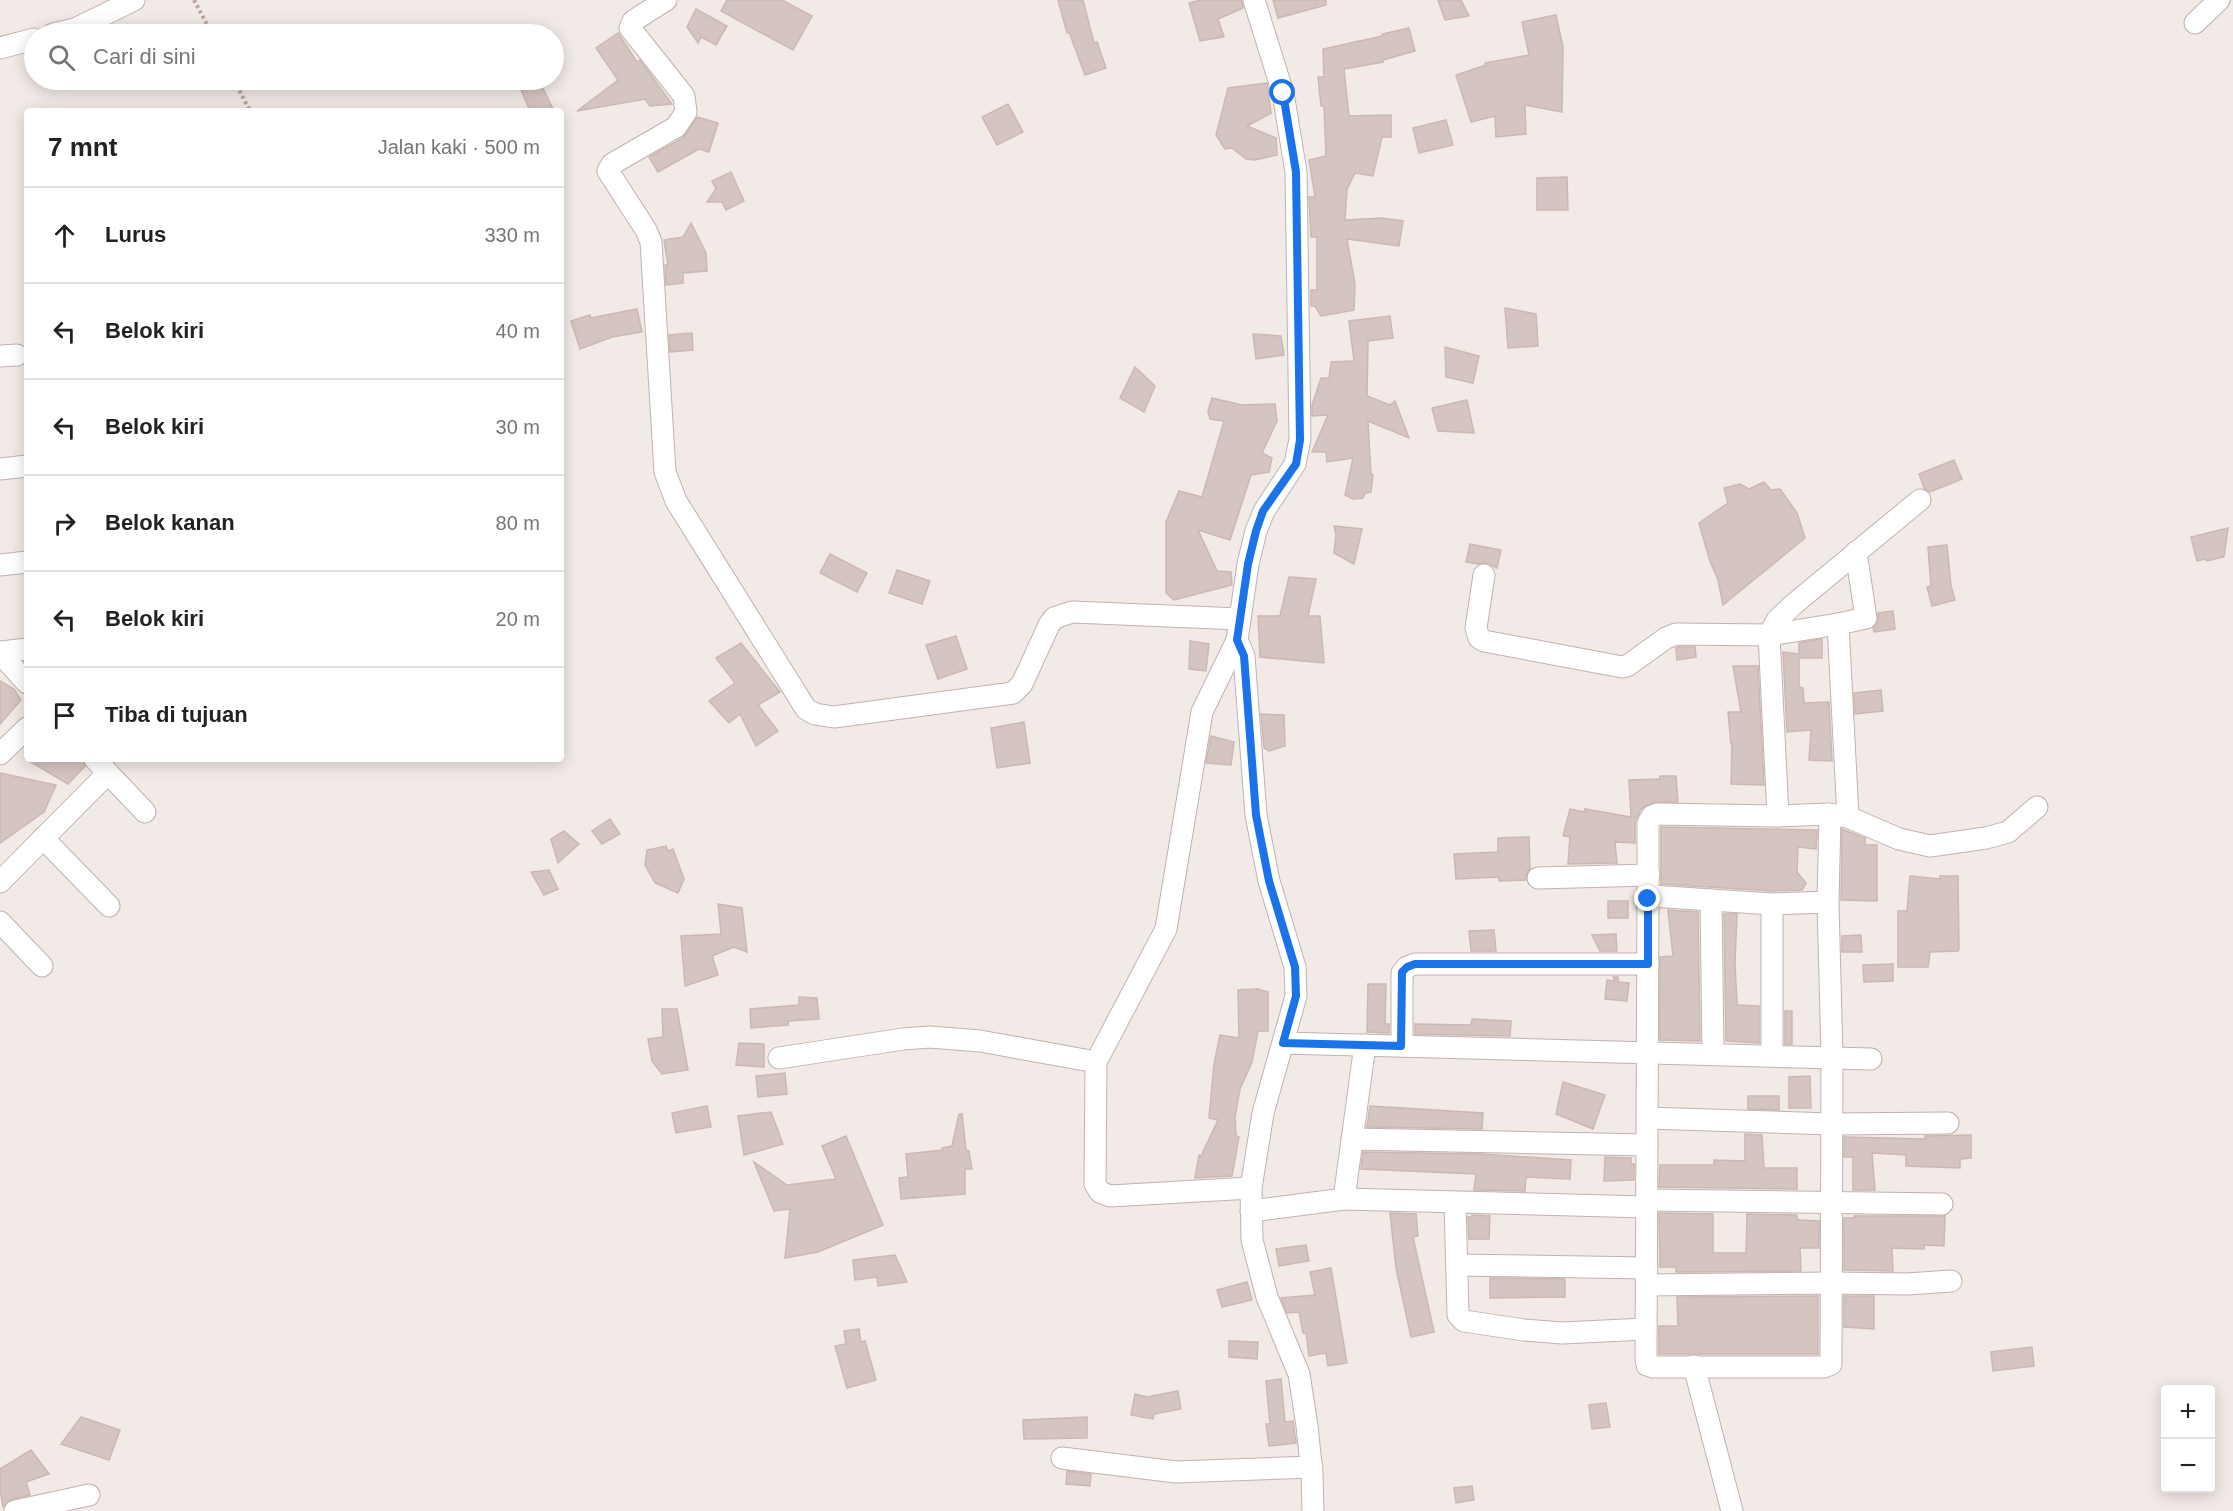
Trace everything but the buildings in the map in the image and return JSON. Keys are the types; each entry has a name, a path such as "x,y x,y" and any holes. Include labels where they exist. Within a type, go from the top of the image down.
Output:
{"street":[{"path":"87,24 134,0"},
{"path":"666,0 633,21 630,28 684,96 686,112 676,127 612,164 608,171 646,230 651,242 665,472 676,501 806,709 815,714 834,717 1013,693 1022,684 1054,618 1072,612 1240,619"},
{"path":"1251,1188 1110,1196 1100,1192 1095,1184 1096,1062 1166,929 1202,712 1237,640 1256,531 1263,511 1296,464 1300,440 1296,172 1283,93 1254,0"},
{"path":"2195,23 2219,0"},
{"path":"0,48 24,42"},
{"path":"0,470 24,466"},
{"path":"1778,816 1769,634 1777,620 1920,500"},
{"path":"1484,575 1476,634 1484,641 1622,667 1627,666 1666,638 1677,634 1769,634 1866,618 1856,552"},
{"path":"0,565 24,562"},
{"path":"1838,624 1838,815"},
{"path":"1237,640 1244,656 1256,815 1269,881 1295,967 1296,996 1263,1113 1251,1188 1252,1240 1267,1297 1299,1374 1312,1467 1313,1511"},
{"path":"0,653 24,649"},
{"path":"0,653 24,680"},
{"path":"0,754 24,731"},
{"path":"0,882 43,838 101,766 145,812"},
{"path":"1838,815 1830,819 1828,902 1832,1057 1831,1364 1824,1367 1647,1365 1648,823 1652,816 1658,814 1838,815 1899,839 1930,846 1986,838 2008,832 2037,807"},
{"path":"43,838 108,906"},
{"path":"1538,878 1648,875"},
{"path":"1648,899 1651,896 1772,904 1828,902"},
{"path":"1711,900 1713,1054"},
{"path":"1772,904 1772,1055"},
{"path":"0,922 42,966"},
{"path":"1401,1046 1402,972 1415,964 1648,964"},
{"path":"779,1058 930,1037 980,1041 1096,1062"},
{"path":"1283,1043 1872,1059"},
{"path":"1344,1199 1365,1045"},
{"path":"1647,1118 1831,1124 1948,1122"},
{"path":"1352,1139 1647,1145"},
{"path":"1251,1211 1344,1199 1455,1202 1942,1204"},
{"path":"1455,1202 1458,1315 1464,1321 1562,1333 1646,1329"},
{"path":"1456,1265 1647,1276 1832,1283 1907,1284 1951,1281"},
{"path":"1694,1366 1732,1511"},
{"path":"1062,1458 1176,1472 1312,1467"},
{"path":"15,1511 89,1495"}],"path":[{"path":"194,0 207,24"},
{"path":"239,90 248,108"}],"route":[{"path":"1283,93 1296,172 1300,440 1296,464 1263,511 1256,531 1248,564 1237,640 1244,656 1256,815 1269,881 1295,967 1296,996 1283,1043 1401,1046 1402,972 1415,964 1648,964 1648,899"}]}
